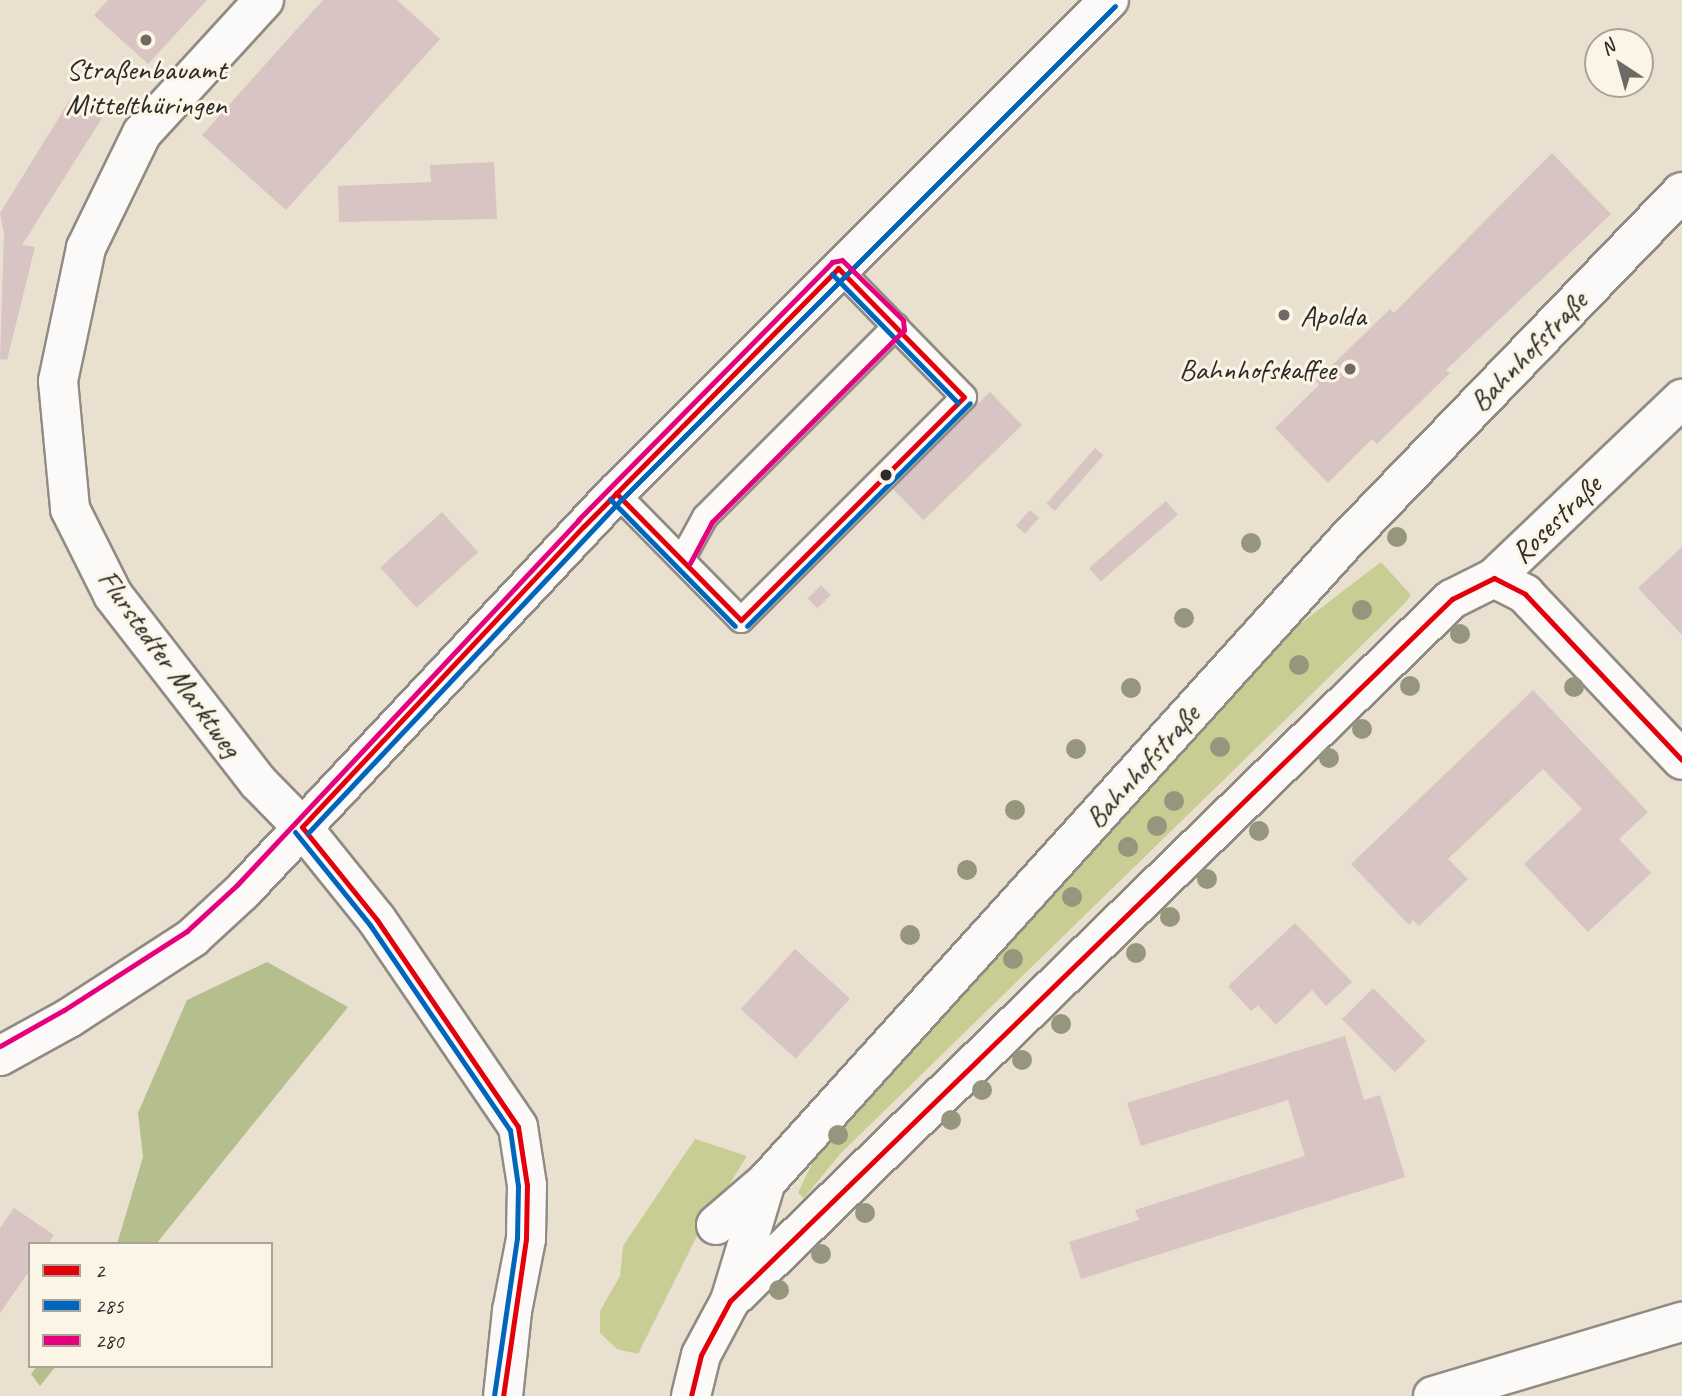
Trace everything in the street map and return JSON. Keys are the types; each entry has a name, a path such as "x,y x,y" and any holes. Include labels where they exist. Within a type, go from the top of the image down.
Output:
{"main road":[{"name":"Flurstedter Marktweg","path":"264,0 142,133 86,248 58,381 70,509 113,596 258,782 302,827"},
{"path":"0,1056 69,1018 192,938 302,827 616,493 838,268 1109,0"},
{"name":"Bahnhofstraße","path":"691,1396 701,1355 730,1301 766,1182 1344,543 1682,192"},
{"name":"Rosestraße","path":"730,1301 1452,599 1494,578 1682,399"},
{"path":"1494,578 1525,594 1682,760"},
{"path":"302,827 377,920 518,1127 527,1185 526,1239 512,1311 503,1396"},
{"path":"716,1225 766,1182"},
{"path":"1433,1396 1682,1322"}],"lane":[{"path":"616,493 741,620 964,397 838,268"},
{"path":"681,559 705,517 896,326"}],"green space":[{"path":"1381,562 1411,595 1405,603 841,1153 804,1198 798,1193 828,1130 1287,634"},
{"path":"267,962 348,1007 158,1242 118,1242 143,1157 138,1113 187,1000"},
{"path":"695,1139 747,1156 696,1238 638,1354 617,1349 600,1333 600,1311 620,1276 623,1246"},
{"path":"36,1368 54,1368 40,1386 31,1374"}],"building":[{"name":"Straßenbauamt Mittelthüringen","path":"108,0 207,0 148,64 94,15"},
{"path":"323,0 397,0 440,39 286,210 202,135"},
{"path":"71,98 102,118 22,245 35,247 7,360 0,359 4,234 0,213"},
{"path":"1552,153 1611,214 1446,370 1450,373 1377,444 1372,439 1328,483 1275,428 1319,385 1316,381 1390,309 1394,313"},
{"path":"494,162 497,219 339,222 338,186 431,182 430,165"},
{"path":"990,392 1022,425 923,520 891,487"},
{"path":"1095,448 1103,455 1055,511 1046,504"},
{"path":"1166,501 1178,515 1101,582 1089,568"},
{"path":"1030,510 1039,518 1025,534 1016,526"},
{"path":"442,512 478,552 416,608 380,568"},
{"path":"1682,547 1682,635 1638,588"},
{"path":"821,585 831,595 817,608 808,598"},
{"path":"1533,690 1648,812 1619,839 1651,873 1588,932 1524,864 1582,809 1543,769 1448,859 1468,879 1419,926 1413,920 1409,925 1351,864"},
{"path":"1295,923 1352,982 1326,1006 1312,990 1276,1025 1258,1005 1251,1011 1228,986"},
{"path":"795,949 850,999 796,1059 741,1009"},
{"path":"1373,988 1426,1041 1395,1072 1342,1019"},
{"path":"1345,1036 1364,1100 1380,1095 1405,1177 1081,1279 1069,1242 1139,1220 1135,1210 1305,1156 1288,1100 1141,1146 1127,1103"},
{"path":"14,1208 54,1235 49,1242 28,1242 28,1273 0,1313 0,1228"}],"transit line":[{"name":"285","path":"308,833 622,499 1115,6"},
{"name":"280","path":"0,1046 64,1010 187,931 237,885 578,520 832,262 842,260 903,320 904,330 712,522 690,563"},
{"name":"2","path":"838,268 964,397"},
{"name":"2","path":"302,827 584,526 838,268"},
{"name":"285","path":"832,274 958,403"},
{"name":"2","path":"741,620 964,397"},
{"name":"285","path":"747,626 970,403"},
{"name":"2","path":"616,493 741,620"},
{"name":"285","path":"610,499 735,626"},
{"name":"2","path":"1494,578 1525,594 1682,760"},
{"name":"2","path":"691,1396 701,1355 730,1301 1452,599 1494,578"},
{"name":"2","path":"302,827 377,920 518,1127 527,1185 526,1239 503,1396"},
{"name":"285","path":"295,832 370,925 510,1130 518,1186 517,1238 494,1395"}],"place":[{"name":"Straßenbauamt Mittelthüringen","path":"146,40"},
{"name":"Apolda","path":"1284,315"},
{"name":"Bahnhofskaffee","path":"1350,369"}]}
